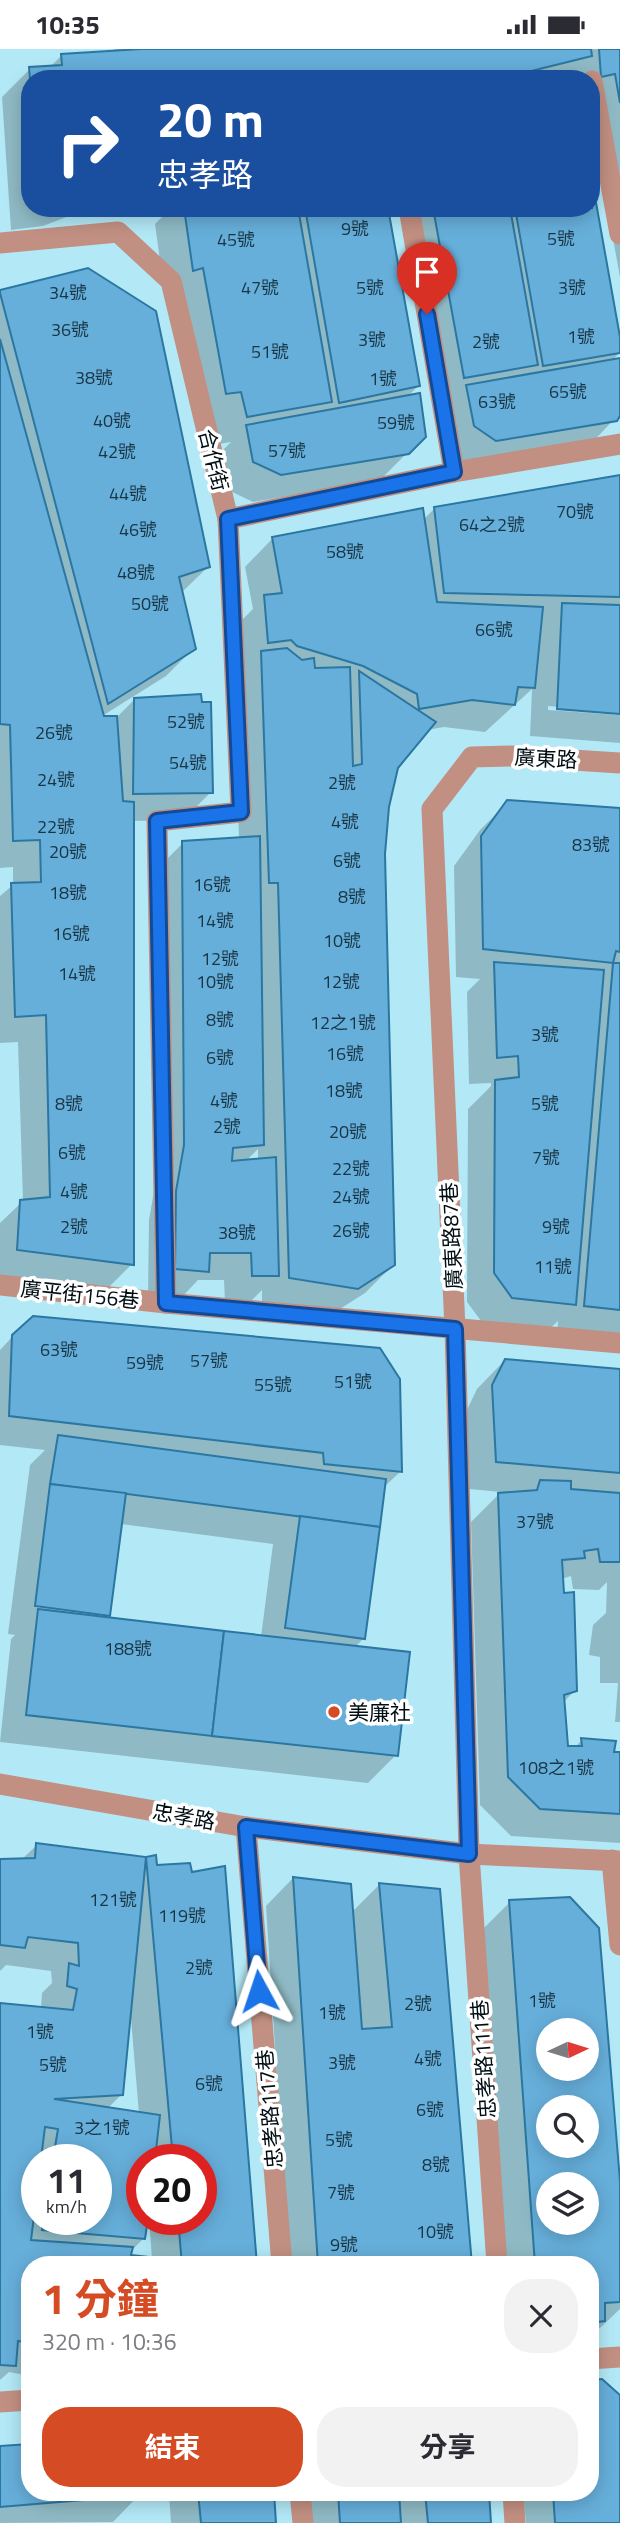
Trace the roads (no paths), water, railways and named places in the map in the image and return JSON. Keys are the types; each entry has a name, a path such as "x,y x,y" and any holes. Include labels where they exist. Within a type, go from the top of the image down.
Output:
{"lane":[{"path":"600,121 620,234"},
{"path":"411,217 454,472"},
{"name":"合作街","path":"0,243 118,232 171,281 228,519 454,472 620,444"},
{"path":"166,1303 157,821 241,812 228,519"},
{"name":"廣東路","path":"472,758 510,756 620,763"},
{"name":"廣東路87巷","path":"469,1854 455,1329 432,809 472,758"},
{"name":"廣平街156巷","path":"0,1285 166,1303 620,1343"},
{"name":"忠孝路","path":"0,1784 246,1827 469,1854 616,1860"},
{"name":"忠孝路117巷","path":"246,1827 281,2256"},
{"name":"忠孝路111巷","path":"469,1854 496,2256"},
{"path":"616,1860 620,1945"},
{"path":"599,2358 620,2357"},
{"path":"0,2402 21,2401"},
{"path":"301,2501 303,2523"},
{"path":"514,2501 515,2523"}],"place":[{"name":"美廉社","path":"334,1712"}]}
